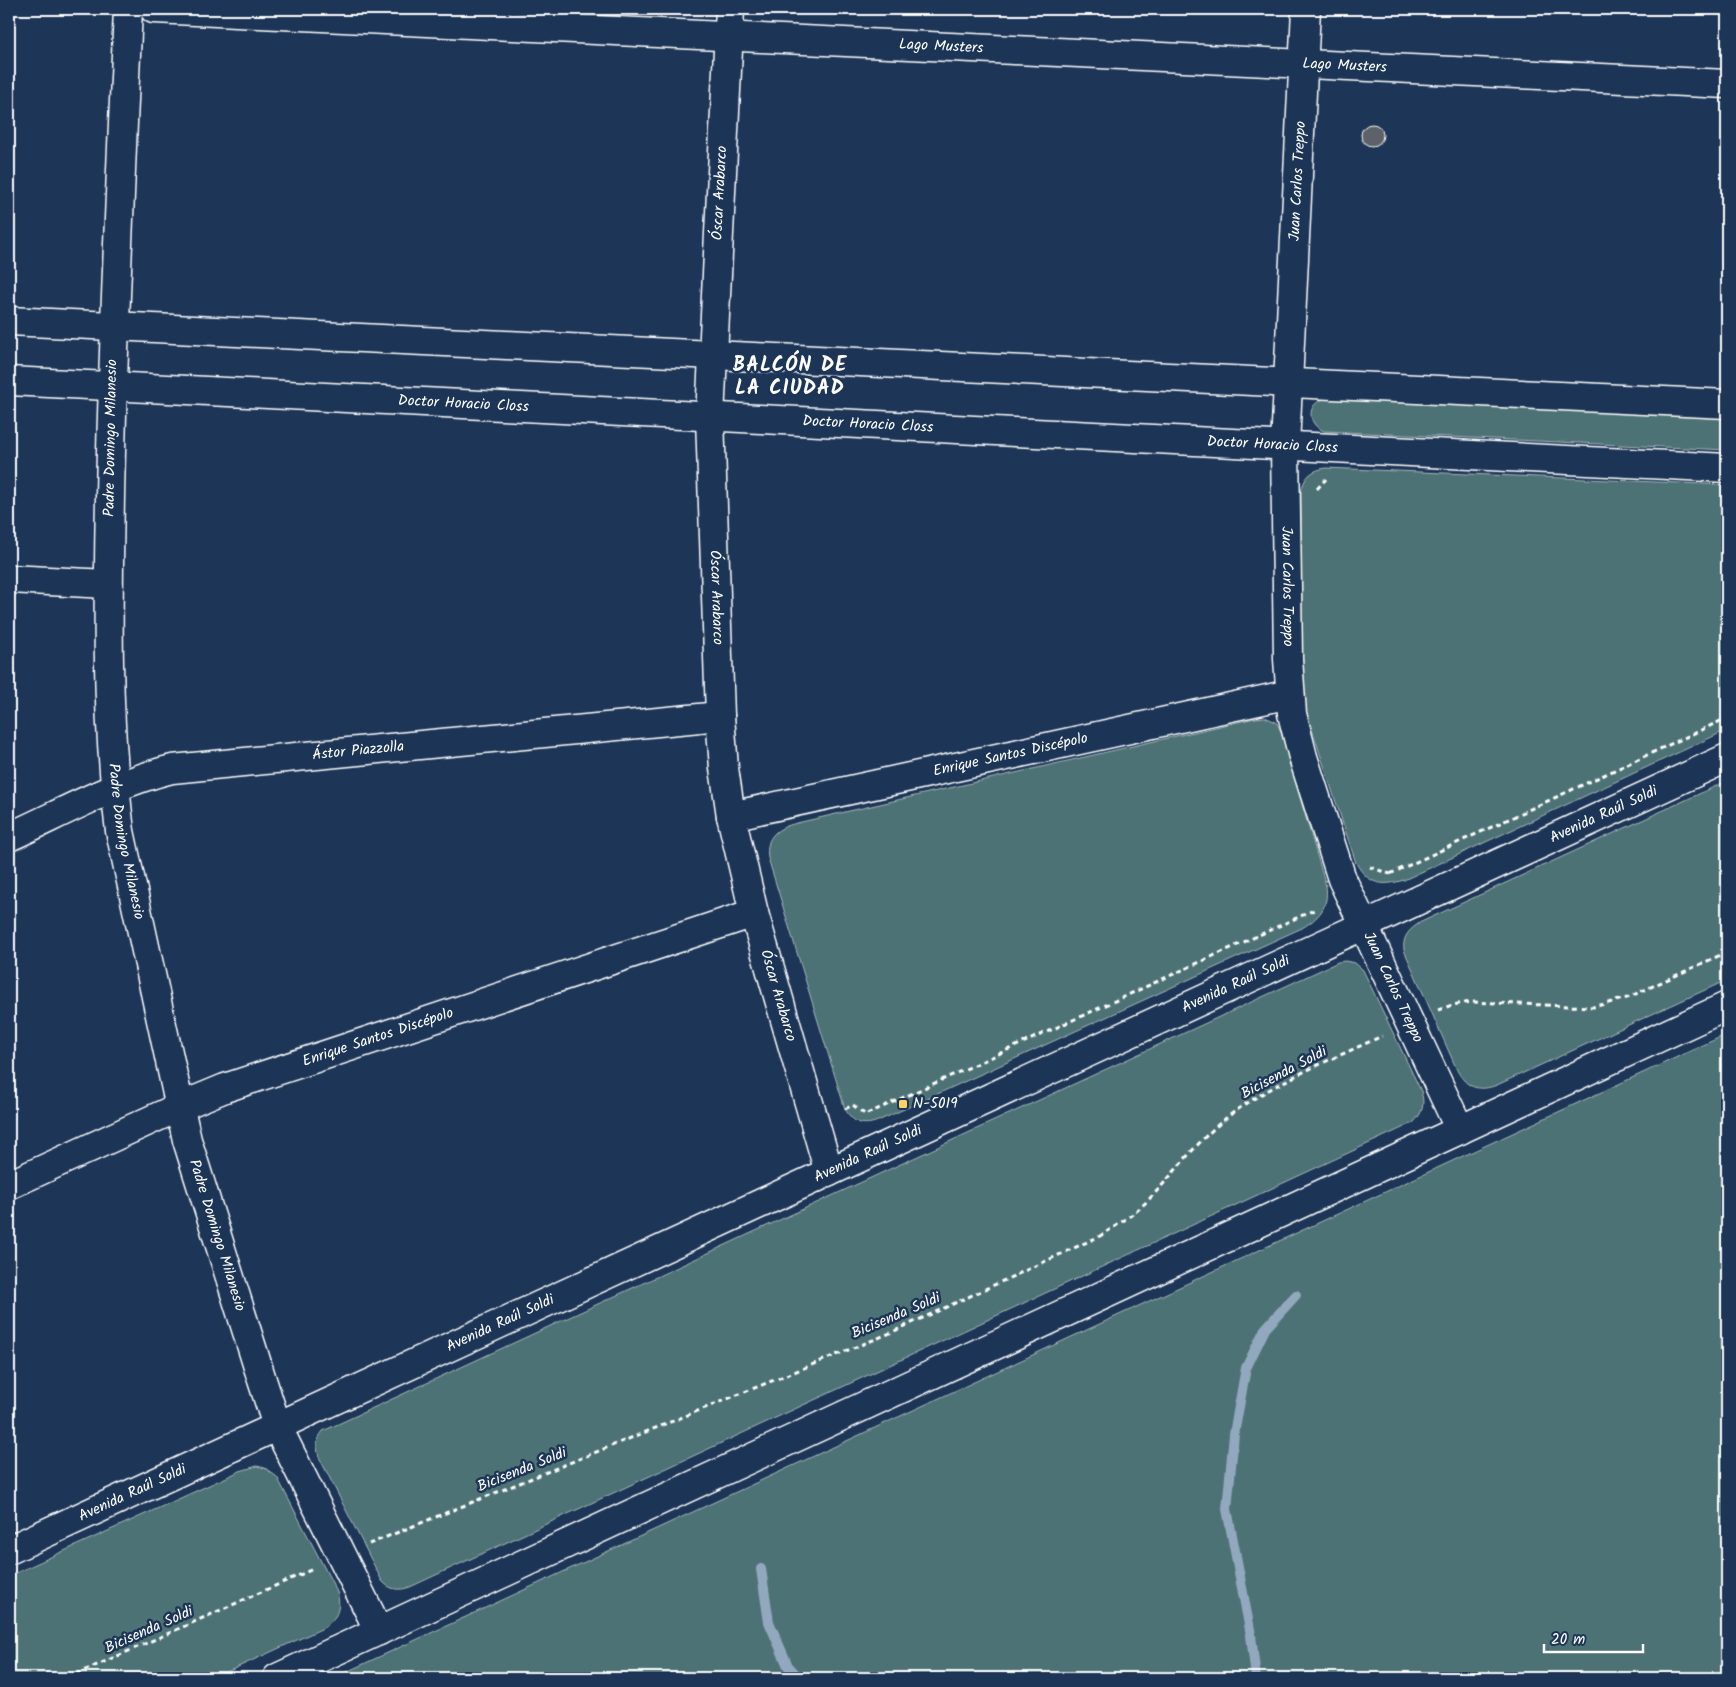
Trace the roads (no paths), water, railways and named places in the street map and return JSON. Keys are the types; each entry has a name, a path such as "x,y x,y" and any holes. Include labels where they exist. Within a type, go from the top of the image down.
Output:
{"street":[{"name":"Padre Domingo Milanesio","path":"128,9 114,326 108,584 114,788 123,852 178,1107 191,1158 277,1426 379,1631"},
{"name":"Lago Musters","path":"154,9 1727,84"},
{"name":"Óscar Arabarco","path":"730,9 710,417 720,716 724,768 731,816 754,913 829,1172"},
{"name":"Juan Carlos Treppo","path":"1306,9 1285,446 1290,694 1296,734 1342,879 1460,1130"},
{"path":"9,321 1727,404"},
{"name":"Doctor Horacio Closs","path":"9,381 1727,468"},
{"path":"9,579 108,584"},
{"name":"Enrique Santos Discépolo","path":"731,816 1290,694"},
{"name":"Ástor Piazzolla","path":"9,837 114,788 152,774 193,767 720,716"},
{"name":"Avenida Raúl Soldi","path":"9,1550 1727,758"},
{"name":"Enrique Santos Discépolo","path":"9,1185 178,1107 243,1082 754,913"},
{"path":"277,1678 1727,1006"}],"waterway":[{"path":"1256,1678 1251,1635 1227,1509 1234,1434 1246,1368 1265,1329 1296,1295"},
{"path":"761,1569 769,1622 788,1666 799,1678"}],"place":[{"name":"N-5019","path":"903,1104"}],"district":[{"name":"BALCÓN DE LA CIUDAD","path":"790,378"}]}
